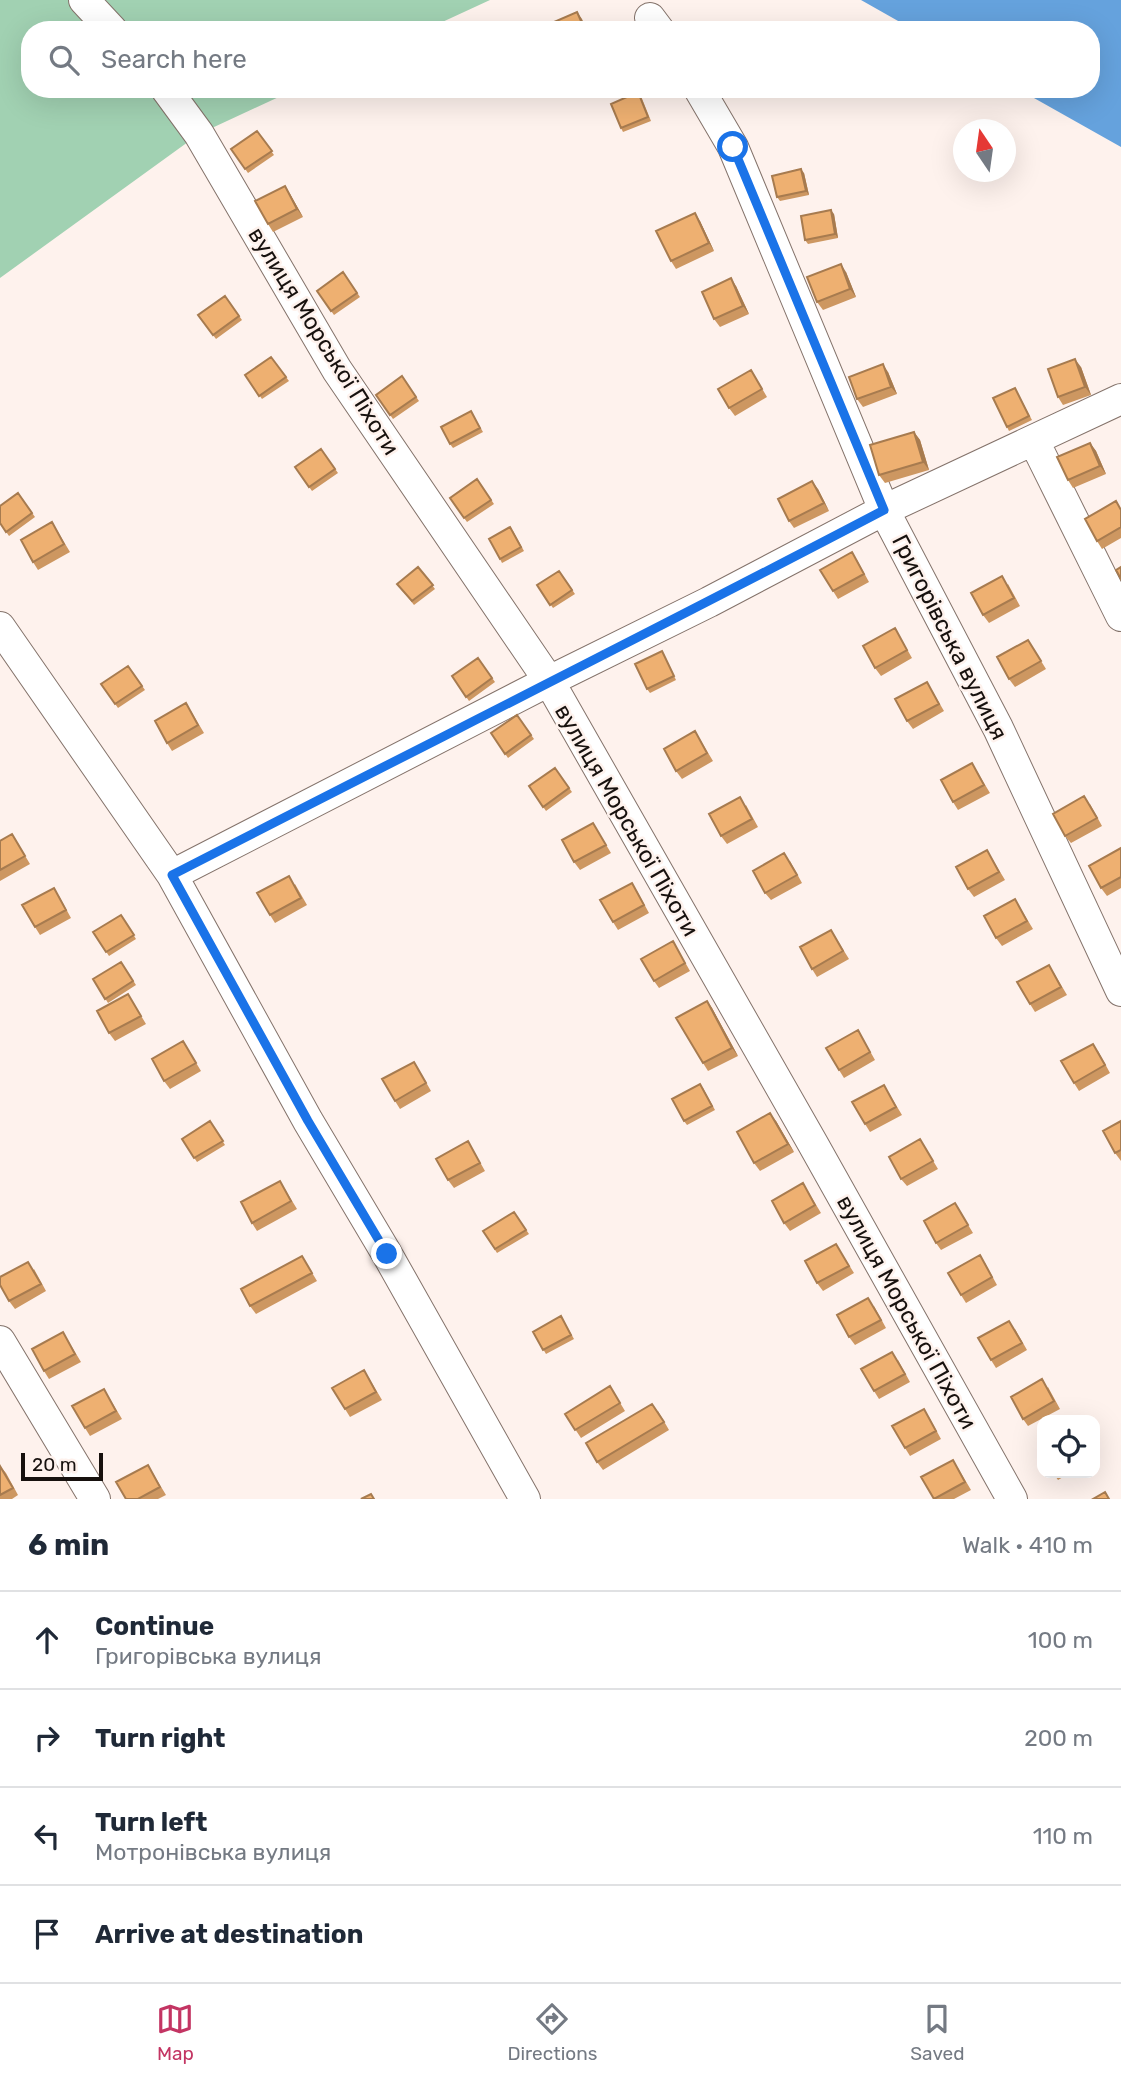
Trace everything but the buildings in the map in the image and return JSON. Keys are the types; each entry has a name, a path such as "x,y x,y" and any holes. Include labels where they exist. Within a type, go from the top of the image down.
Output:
{"street":[{"path":"84,0 104,21"},
{"name":"вулиця Морської Піхоти","path":"173,98 199,134 337,370 549,681 1012,1499"},
{"name":"Григорівська вулиця","path":"704,98 733,147 884,510 998,728 1121,991"},
{"path":"172,875 884,510 1121,400"},
{"path":"1034,441 1121,616"},
{"path":"0,627 172,875 308,1121 387,1254 525,1499"},
{"path":"0,1340 95,1499"}],"green space":[{"path":"0,0 490,0 444,21 21,21 21,98 277,98 199,134 0,278"}],"water":[{"path":"861,0 1121,0 1121,147 1034,98 1100,98 1100,21 898,21"}],"route":[{"path":"387,1254 308,1121 172,875 884,510 733,147"}]}
